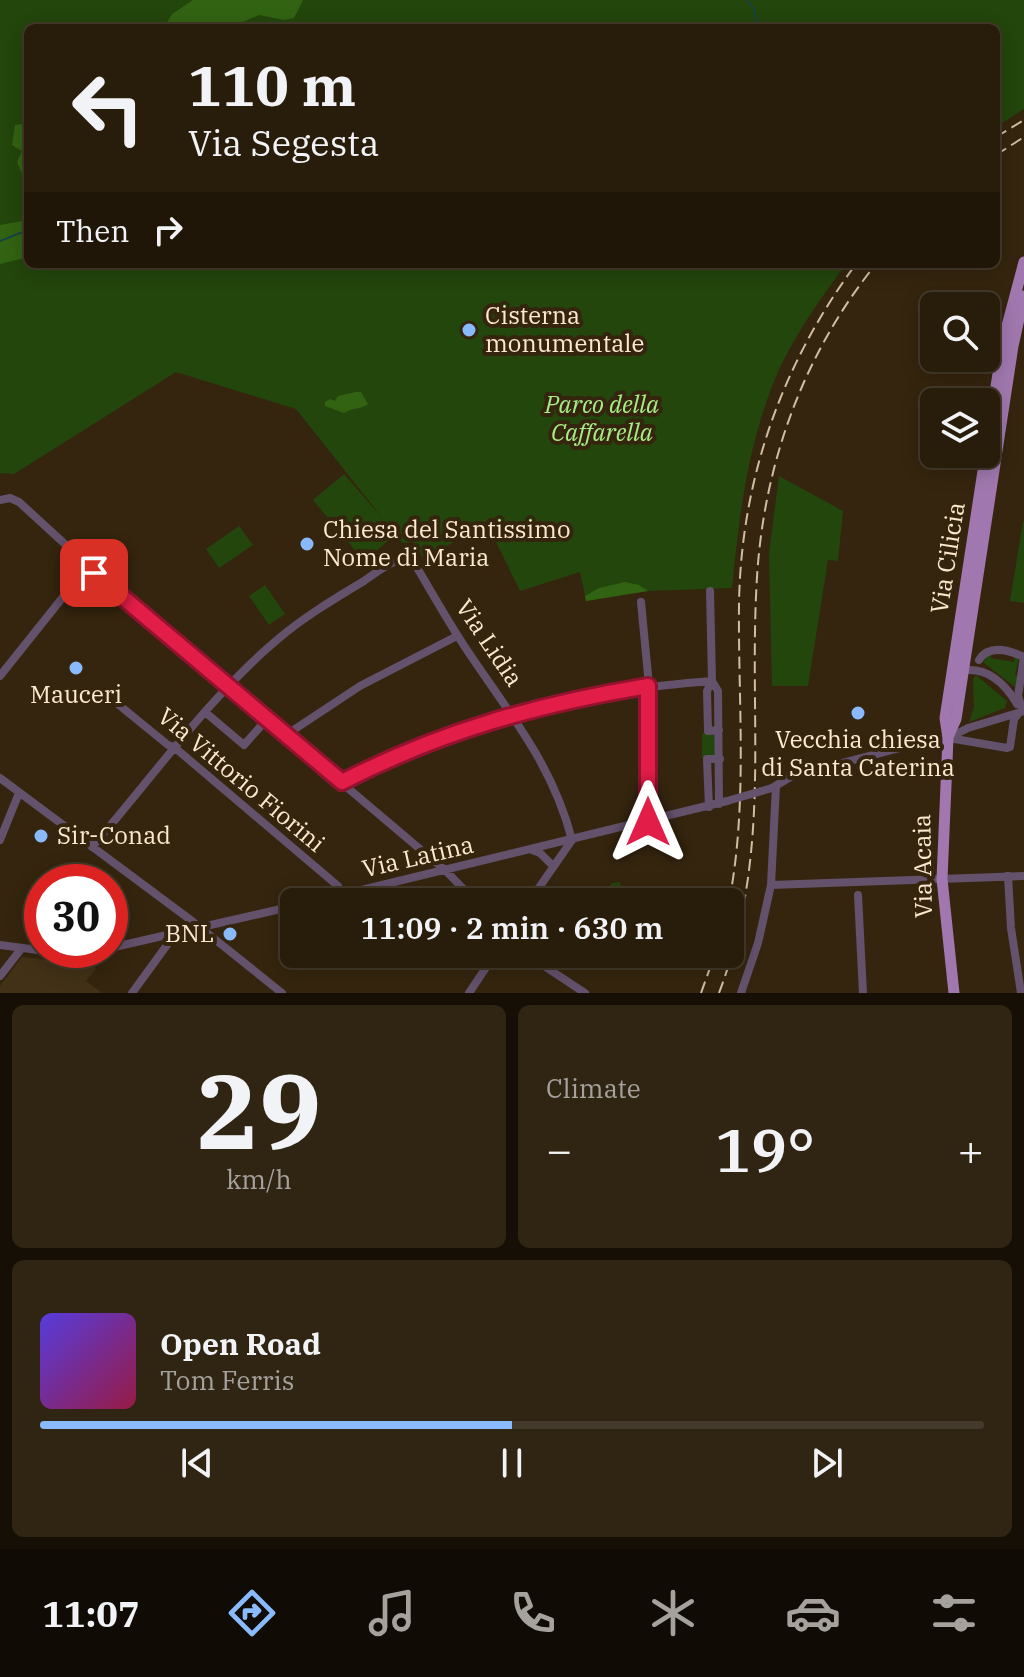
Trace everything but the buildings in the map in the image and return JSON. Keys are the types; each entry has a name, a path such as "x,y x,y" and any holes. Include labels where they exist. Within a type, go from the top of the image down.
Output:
{"main road":[{"name":"Via Cilicia","path":"958,675 1003,341 1024,262"},
{"name":"Via Cilicia","path":"958,675 969,631 1013,346 1024,296"},
{"name":"Via Acaia","path":"954,993 942,879 948,738 945,718 958,675"}],"street":[{"path":"0,500 17,501 87,567 462,888"},
{"name":"Via Lidia","path":"227,687 299,623 376,573 399,560 408,559 416,566 457,636 513,713 548,773 572,840"},
{"path":"0,676 87,567"},
{"path":"710,591 712,681 707,691 708,731 719,730 723,803"},
{"path":"641,602 648,686 648,822"},
{"path":"969,631 979,660 988,674"},
{"path":"286,735 360,686 457,636"},
{"path":"979,660 989,649 1024,657 1018,696 1024,711"},
{"path":"958,675 980,669 1006,690 1024,711"},
{"path":"342,782 423,743 513,713 648,686 712,681"},
{"path":"92,847 227,687"},
{"name":"Via Vittorio Fiorini","path":"119,705 174,747 338,886"},
{"path":"538,888 572,840 709,807 774,787 792,776 948,738 1024,711"},
{"path":"948,738 1010,747 1014,719 1024,711"},
{"path":"205,712 244,745 267,719"},
{"path":"709,807 707,759 720,759"},
{"path":"0,778 282,993"},
{"path":"741,993 758,943 771,885 774,787"},
{"path":"0,840 19,793"},
{"name":"Via Latina","path":"373,888 572,840"},
{"path":"532,850 540,853 553,866"},
{"path":"1008,876 1011,928 1021,993"},
{"path":"771,885 1024,876"},
{"path":"858,895 863,993"},
{"path":"128,944 280,909"},
{"path":"132,993 176,934"},
{"path":"0,945 24,949"},
{"path":"0,976 21,949"},
{"path":"469,993 486,968"},
{"path":"547,968 585,993"}],"shaded area":[{"path":"22,957 24,968 95,968 86,981 102,993 0,993 0,986"}],"green space":[{"name":"Parco della Caffarella","path":"0,0 1024,0 1024,109 1000,124 1000,24 24,24 24,268 843,268 796,337 764,409 745,484 732,588 648,591 586,601 580,572 520,591 487,523 424,559 413,542 402,543 395,535 364,561 313,500 344,474 384,520 296,409 176,372 14,474 0,475"},
{"path":"193,0 303,0 294,18 284,20 259,15 238,24 166,24 172,14"},
{"path":"24,124 24,179 17,162 22,151 12,145 15,125"},
{"path":"24,221 24,258 0,264 0,225"},
{"path":"361,392 368,404 344,413 325,406 330,399 335,401 338,396"},
{"path":"779,476 843,511 838,561 828,560 808,686 772,686 769,553"},
{"path":"1024,522 1024,603 1010,601"},
{"path":"239,526 253,545 219,568 206,549"},
{"path":"625,582 648,591 586,601 585,596 599,588"},
{"path":"265,585 285,614 269,625 249,596"},
{"path":"991,653 991,658 1014,662 1015,656 1019,658 1016,688 983,662"},
{"path":"976,675 1007,701 1005,708 969,722 974,707 973,679"},
{"path":"702,733 716,733 716,757 702,758"},
{"path":"620,882 621,888 609,888 612,883"}],"waterway":[{"path":"747,0 754,9 757,24"},
{"path":"0,241 24,232"}],"railway":[{"path":"1000,135 1024,120"},
{"path":"1000,152 1024,137"},
{"path":"731,888 740,791 739,604 748,512 757,468 787,383 830,302 853,268"},
{"path":"719,993 736,940 752,837 757,577 768,493 792,411 809,372 828,334 873,268"},
{"path":"701,993 710,968"}],"place":[{"name":"Cisterna monumentale","path":"469,330"},
{"name":"Chiesa del Santissimo Nome di Maria","path":"307,544"},
{"name":"Mauceri","path":"76,668"},
{"name":"Vecchia chiesa di Santa Caterina","path":"858,713"},
{"name":"Sir-Conad","path":"41,836"},
{"name":"BNL","path":"230,934"}],"route":[{"path":"94,573 342,782 423,743 513,713 648,686 648,822"}]}
